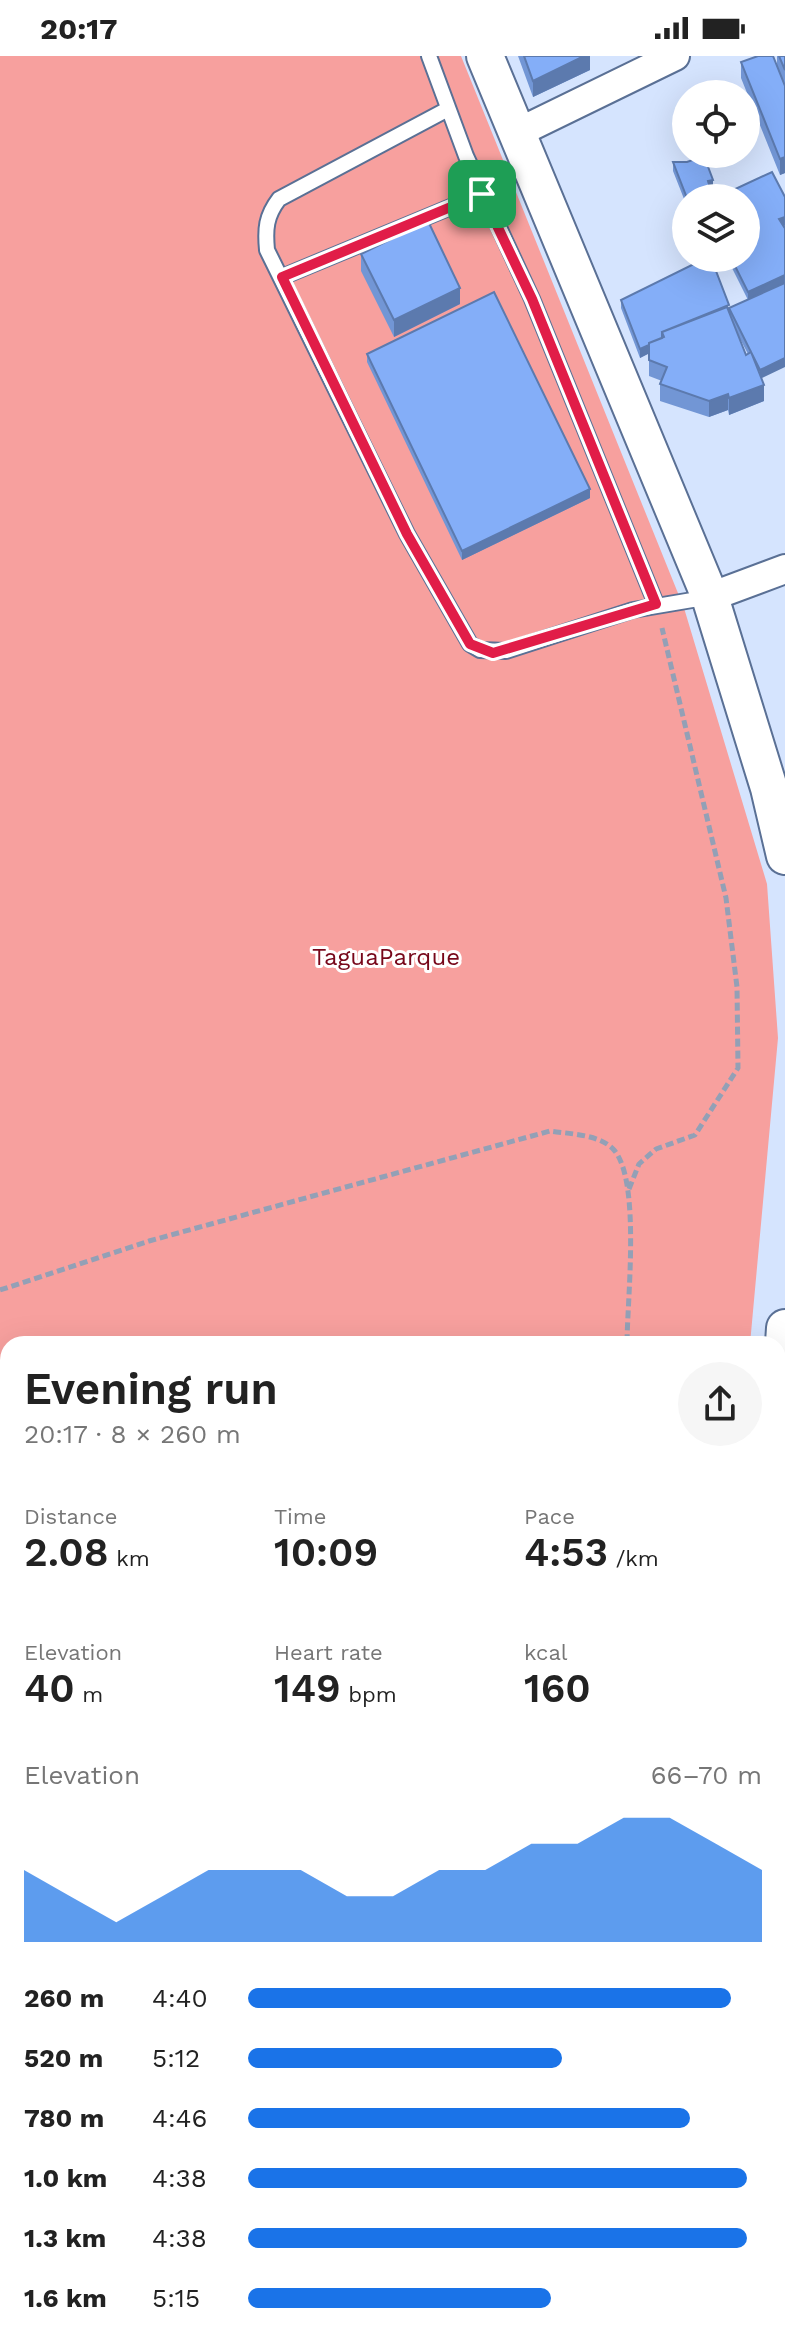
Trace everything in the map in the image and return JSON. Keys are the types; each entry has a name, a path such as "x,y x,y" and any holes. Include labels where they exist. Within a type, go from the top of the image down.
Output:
{"street":[{"path":"485,56 710,597 769,788 785,856"},
{"path":"515,134 675,56"},
{"path":"710,597 785,569"}],"lane":[{"path":"429,56 482,194 532,299 656,604"},
{"path":"448,109 279,199 269,212 266,235 267,250 407,534 470,644 480,650 506,651 656,604 710,597"},
{"path":"282,277 482,194"}],"path":[{"path":"627,1336 629,1190 639,1164 656,1149 695,1135 738,1068 737,987 726,898 656,604"},
{"path":"0,1290 149,1241 550,1131 597,1140 613,1149 629,1190"}],"green space":[{"name":"TaguaParque","path":"0,56 461,56 684,608 767,884 778,1038 751,1336 0,1336"}],"building":[{"path":"524,56 584,56 533,81"},
{"path":"758,56 773,56 785,86 785,157 780,159 760,109 760,80 748,80 741,62"},
{"path":"779,56 785,56 785,70"},
{"path":"675,168 708,168 713,180 708,181 709,184 682,184"},
{"path":"772,172 785,197 785,217 779,219 785,226 785,275 748,292 738,272 760,272 760,184 746,184"},
{"path":"428,221 460,288 394,320 361,254"},
{"path":"678,272 716,272 729,305 662,332 662,338 640,349 621,300"},
{"path":"785,283 785,358 760,370 729,308"},
{"path":"494,292 590,489 462,551 367,354"},
{"path":"727,307 746,355 751,352 764,385 729,398 728,394 709,401 660,384 667,367 649,360 649,343 664,337 662,332"}],"route":[{"path":"482,194 532,299 656,604 493,653 470,644 407,534 282,277 482,194"}]}
